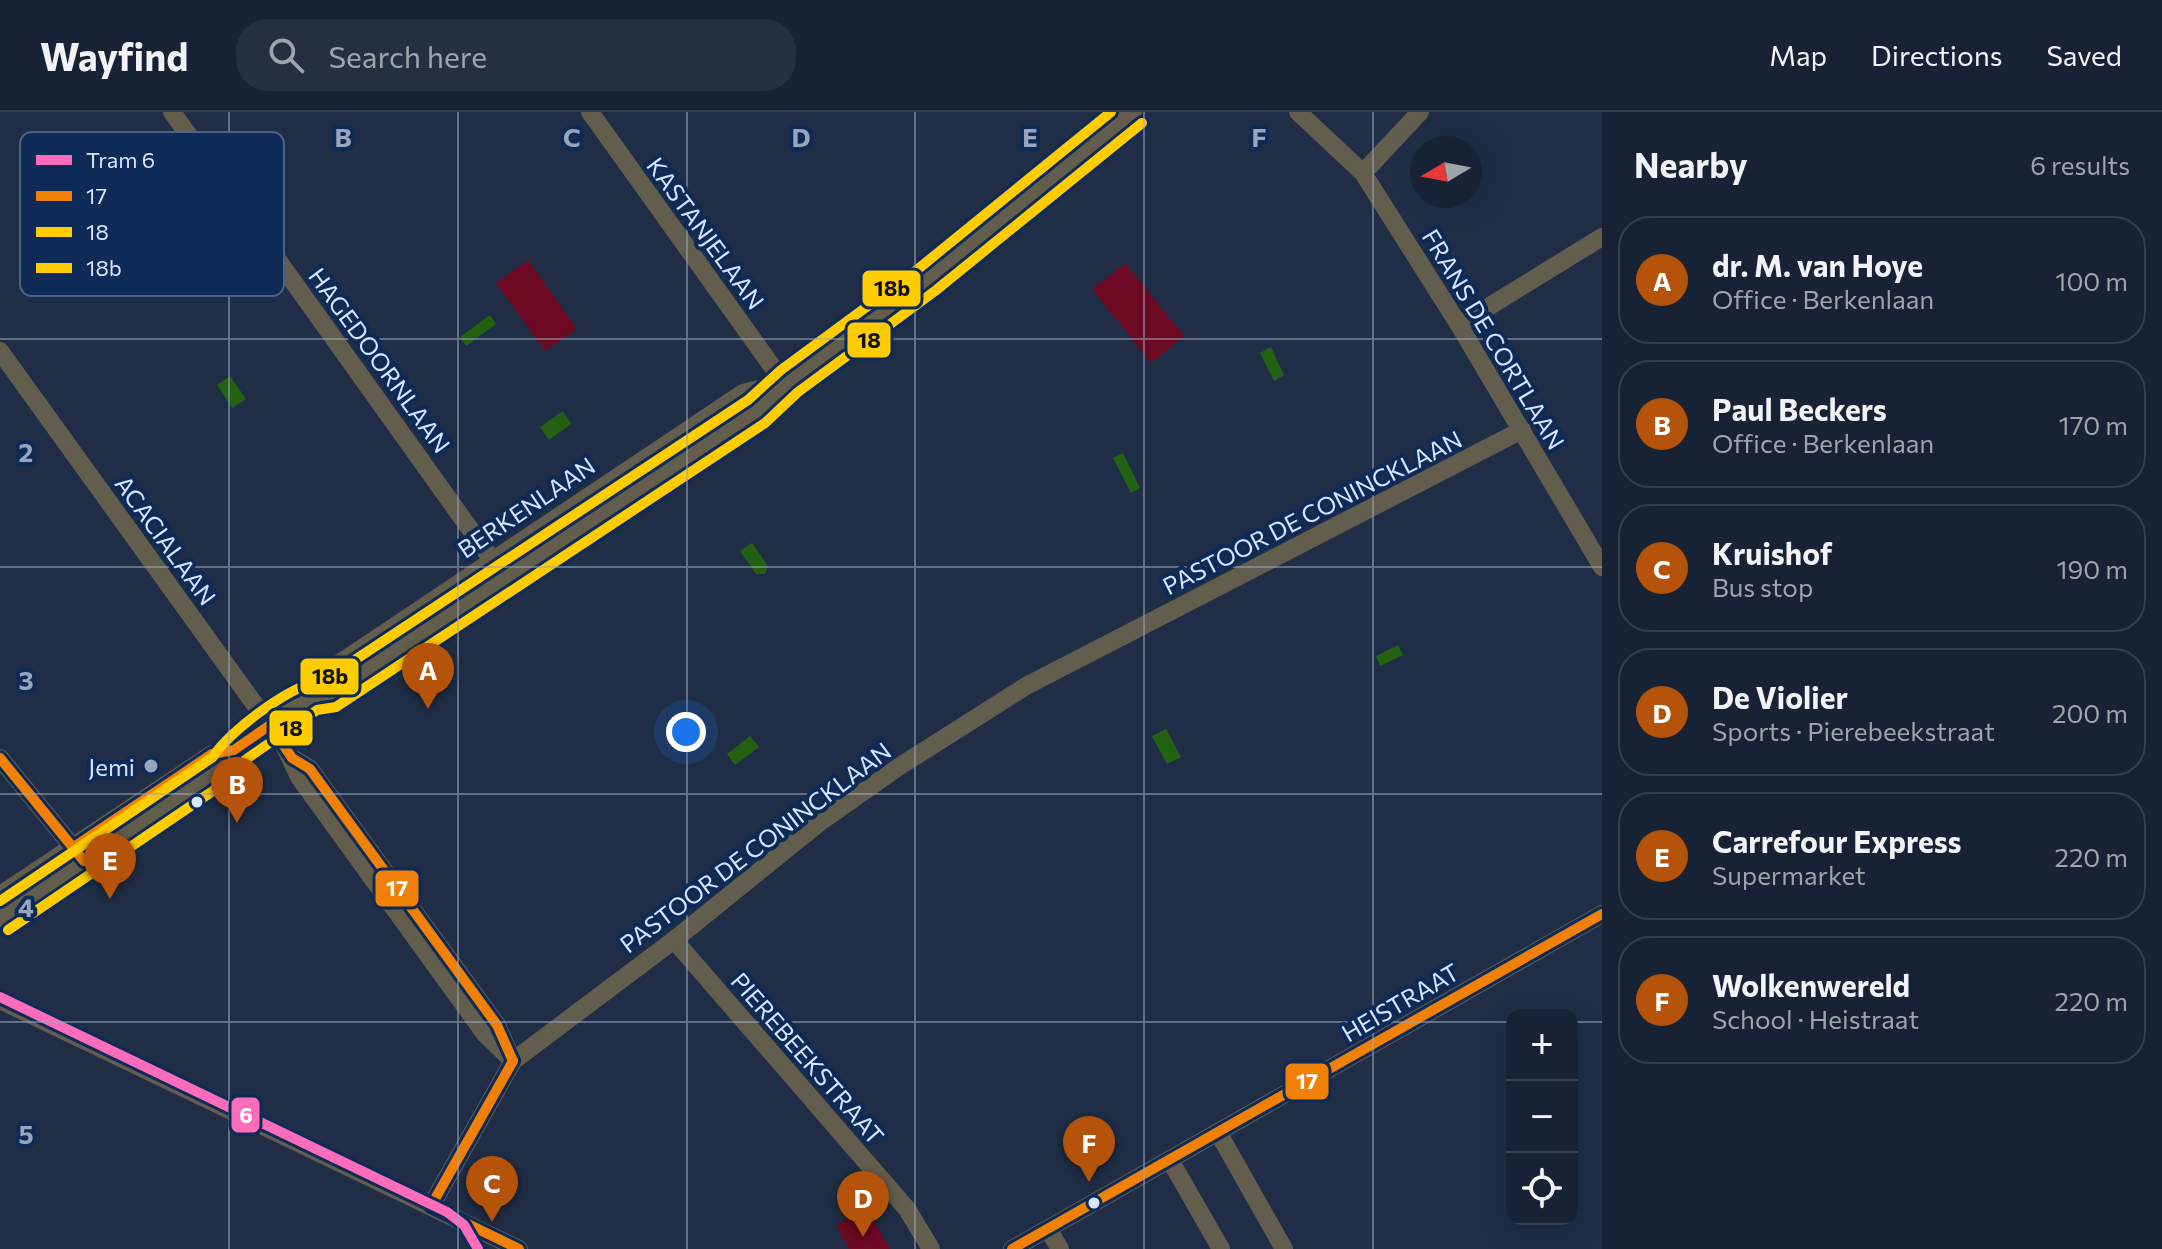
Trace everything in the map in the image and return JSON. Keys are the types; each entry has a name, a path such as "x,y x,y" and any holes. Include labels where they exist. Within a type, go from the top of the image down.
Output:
{"street":[{"name":"HAGEDOORNLAAN","path":"172,112 186,132"},
{"name":"KASTANJELAAN","path":"590,112 784,383"},
{"name":"BERKENLAAN","path":"0,895 79,854 224,767 234,750 312,696 328,695 757,411 784,383 905,297 1133,112"},
{"name":"FRANS DE CORTLAAN","path":"1298,112 1363,173 1459,325 1602,567"},
{"path":"1363,173 1420,112"},
{"path":"1459,325 1602,237"},
{"name":"HAGEDOORNLAAN","path":"284,268 505,578"},
{"name":"ACACIALAAN","path":"0,351 270,725 292,758 299,777 485,1034 513,1061"},
{"name":"BERKENLAAN","path":"312,696 319,677 492,558 743,393 784,383"},
{"name":"PASTOOR DE CONINCKLAAN","path":"431,1206 513,1061 674,940 819,823 900,766 1026,686 1522,430"},
{"path":"0,758 79,854"},
{"name":"BERKENLAAN","path":"0,918 79,854"},
{"name":"HEISTRAAT","path":"1012,1249 1602,914"},
{"name":"PIEREBEEKSTRAAT","path":"674,940 907,1209 931,1249"},
{"path":"0,1000 519,1249"},
{"path":"1219,1134 1284,1249"},
{"path":"1170,1160 1221,1249"},
{"path":"1048,1229 1060,1249"}],"shaded area":[{"path":"528,260 577,329 545,351 496,283"},
{"path":"1125,263 1184,336 1151,363 1092,289"},
{"path":"490,315 496,324 466,346 460,337"},
{"path":"1271,347 1284,375 1274,381 1260,353"},
{"path":"230,376 246,399 232,408 217,385"},
{"path":"563,411 571,424 549,440 540,427"},
{"path":"1123,453 1140,488 1131,493 1113,458"},
{"path":"752,543 768,566 765,574 756,574 740,551"},
{"path":"1398,645 1403,655 1380,666 1376,656"},
{"path":"1166,729 1181,757 1167,764 1152,736"},
{"path":"750,736 759,747 735,765 727,754"},
{"path":"867,1208 890,1249 849,1249 836,1225"}],"tram line":[{"name":"6","path":"0,997 447,1212 464,1225 478,1249"}],"transit line":[{"name":"18b","path":"0,901 213,757 233,734 279,699 323,681 748,400 781,370 918,269 1111,112"},
{"name":"18","path":"8,930 232,778 245,760 317,710 336,707 765,423 798,392 935,291 1142,123"},
{"name":"17","path":"270,725 292,758 310,769 497,1025 513,1061"},
{"name":"17","path":"74,847 212,754 234,750 270,725"},
{"name":"17","path":"0,758 84,861"},
{"name":"17","path":"1012,1249 1602,914"},
{"name":"17","path":"431,1206 513,1061"},
{"name":"17","path":"431,1206 519,1249"}],"place":[{"name":"dr. M. van Hoye","path":"428,709"},
{"name":"Jemi","path":"151,766"},
{"name":"Paul Beckers","path":"237,823"},
{"name":"Carrefour Express","path":"110,899"},
{"name":"Wolkenwereld","path":"1089,1182"},
{"name":"Kruishof","path":"492,1222"},
{"name":"De Violier","path":"863,1237"}]}
